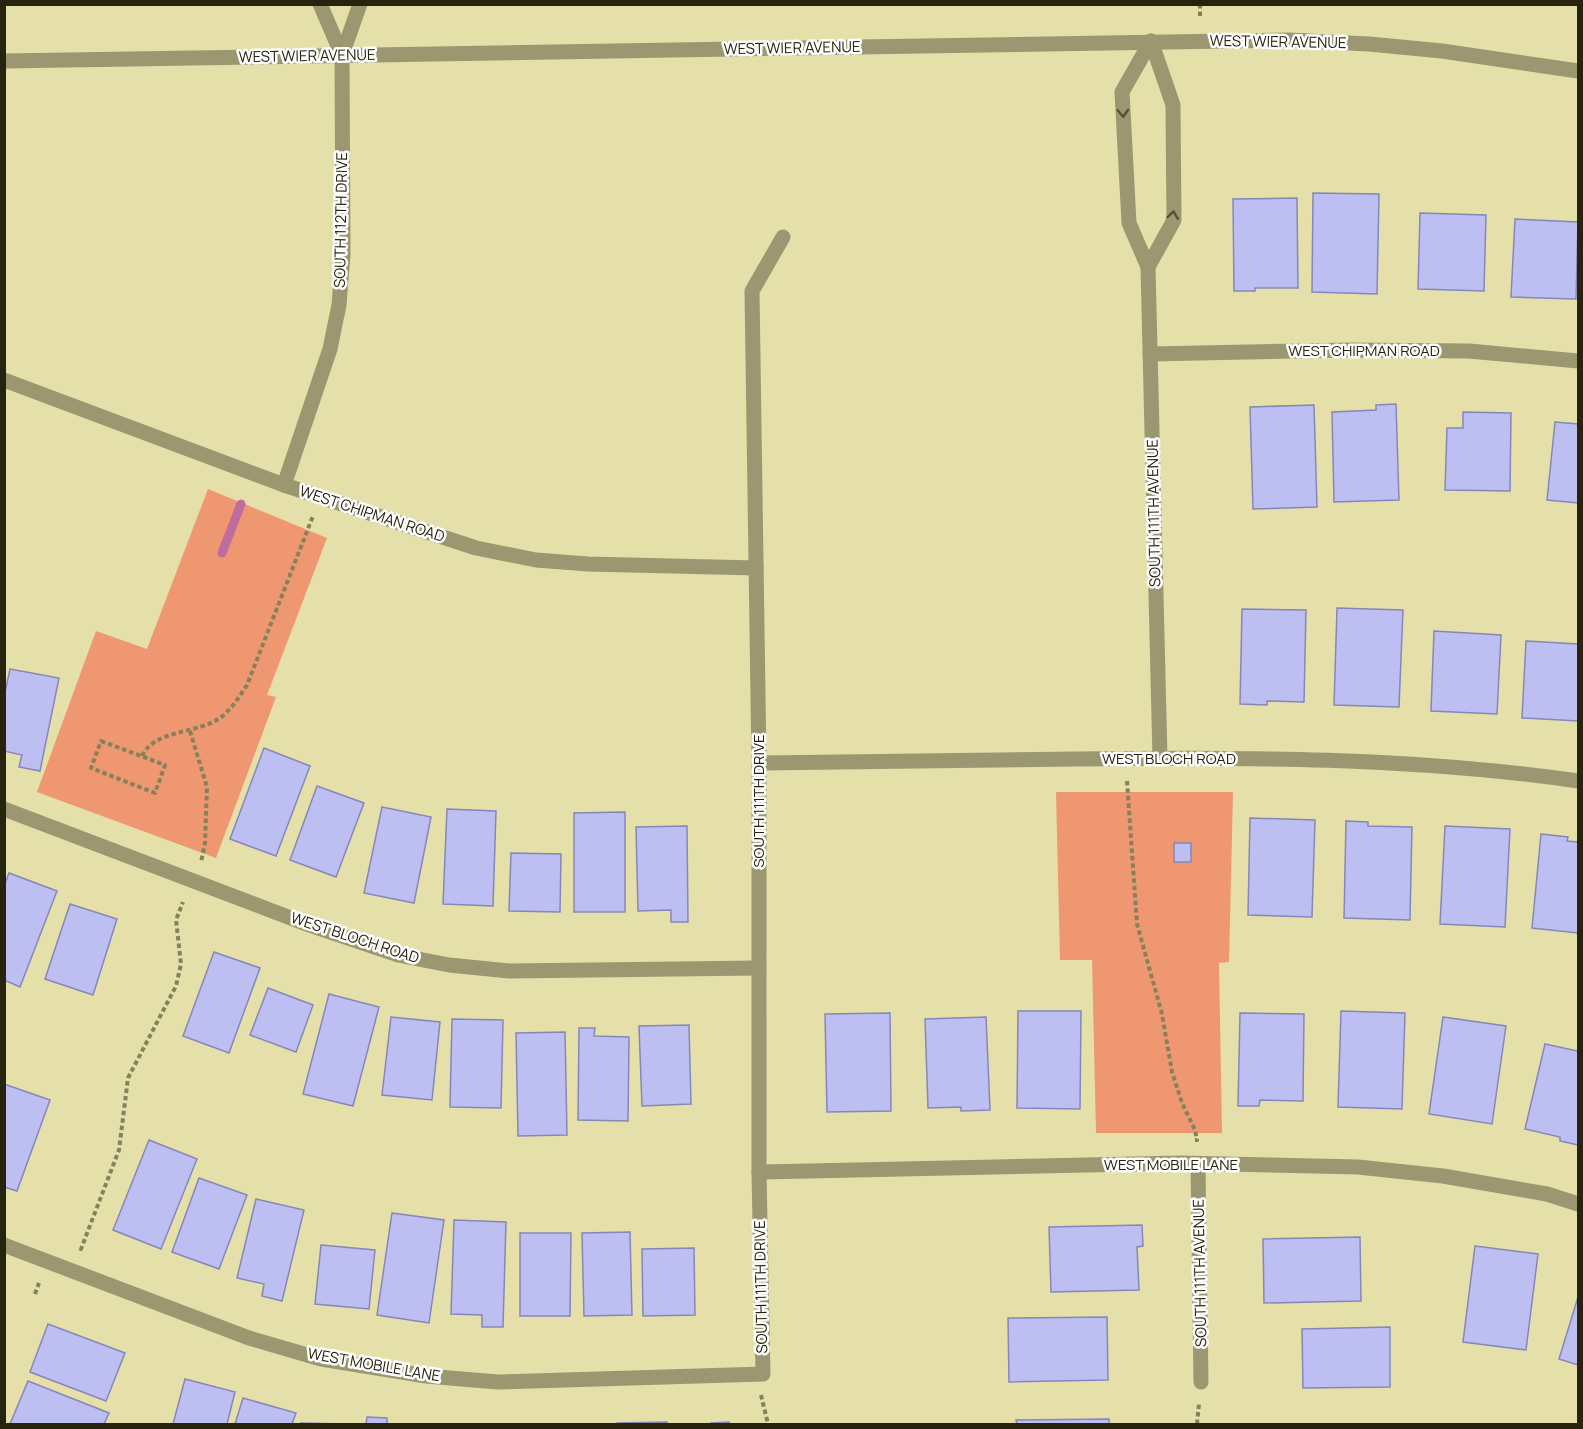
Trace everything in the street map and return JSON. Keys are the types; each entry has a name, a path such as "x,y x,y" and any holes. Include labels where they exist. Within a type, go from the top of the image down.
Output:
{"street":[{"name":"SOUTH 112TH DRIVE","path":"320,4 342,55"},
{"name":"SOUTH 112TH DRIVE","path":"284,485 330,349 339,305 343,254 342,55 360,4"},
{"name":"WEST WIER AVENUE","path":"4,61 1289,40 1442,51 1578,71"},
{"path":"1148,267 1174,220 1173,105 1151,41"},
{"name":"SOUTH 111TH AVENUE","path":"1151,41 1122,92 1129,223 1148,267 1160,758"},
{"name":"SOUTH 111TH DRIVE","path":"763,1374 759,1172 759,763 752,291 783,237"},
{"name":"WEST CHIPMAN ROAD","path":"1150,354 1351,350 1469,351 1578,361"},
{"name":"WEST CHIPMAN ROAD","path":"4,380 284,485 476,548 536,560 588,564 756,568"},
{"name":"WEST BLOCH ROAD","path":"759,763 1160,758 1336,760 1527,774 1578,781"},
{"name":"WEST BLOCH ROAD","path":"4,809 309,925 398,956 508,972 759,968"},
{"name":"SOUTH 111TH AVENUE","path":"1198,1164 1201,1382"},
{"name":"WEST MOBILE LANE","path":"759,1172 1198,1164 1358,1167 1443,1176 1547,1194 1578,1204"},
{"name":"WEST MOBILE LANE","path":"6,1249 46,1261 249,1338 321,1359 414,1374 498,1382 763,1374"}],"path":[{"path":"142,756 146,747 155,741 219,718 231,708 247,685 320,497"},
{"path":"72,1246 81,1249 119,1150 128,1078 176,986 181,964 176,920 201,862 205,843 207,787 190,730"},
{"path":"101,741 142,756 165,765 155,793 91,768 101,741"},
{"path":"1122,759 1128,785 1137,924 1162,1014 1172,1072 1182,1103 1195,1130 1197,1140 1187,1140"},
{"path":"35,1294 46,1261"}],"shaded area":[{"path":"208,489 327,538 267,695 276,697 216,858 37,792 96,631 147,649"},
{"path":"1056,792 1233,792 1229,962 1219,963 1222,1133 1096,1133 1092,960 1060,960"}],"building":[{"path":"1313,193 1379,194 1377,294 1312,292"},
{"path":"1297,198 1298,288 1255,288 1255,291 1234,291 1233,199"},
{"path":"1420,213 1486,215 1484,291 1418,289"},
{"path":"1515,219 1578,222 1576,299 1511,297"},
{"path":"1396,404 1399,500 1334,502 1332,412 1376,410 1376,405"},
{"path":"1314,405 1317,507 1253,509 1250,407"},
{"path":"1463,412 1511,413 1510,491 1445,490 1447,428 1463,428"},
{"path":"1555,422 1578,424 1578,503 1547,500"},
{"path":"1337,608 1403,610 1399,707 1334,705"},
{"path":"1242,609 1306,610 1304,702 1267,701 1267,705 1240,704"},
{"path":"1434,631 1501,635 1497,714 1431,711"},
{"path":"1526,641 1578,644 1578,721 1522,718"},
{"path":"10,669 59,678 40,771 19,767 22,755 4,751 4,697"},
{"path":"264,748 310,766 276,856 230,839"},
{"path":"317,786 364,803 336,877 290,860"},
{"path":"382,807 431,817 414,903 364,893"},
{"path":"447,809 496,811 493,906 443,904"},
{"path":"625,812 625,912 574,912 574,813"},
{"path":"1250,818 1315,820 1312,917 1248,915"},
{"path":"1346,821 1368,822 1368,826 1412,827 1410,920 1344,918"},
{"path":"687,826 688,922 671,922 671,910 638,911 636,827"},
{"path":"1445,826 1510,829 1505,927 1440,924"},
{"path":"1541,834 1568,837 1567,841 1578,842 1578,933 1532,928"},
{"path":"1174,843 1191,843 1191,862 1174,862"},
{"path":"511,853 561,854 560,912 509,911"},
{"path":"9,873 57,891 20,987 4,980 4,886"},
{"path":"70,904 117,919 93,995 45,979"},
{"path":"214,952 260,968 229,1053 183,1036"},
{"path":"268,988 313,1005 296,1052 250,1035"},
{"path":"329,994 379,1007 353,1106 303,1094"},
{"path":"1018,1011 1081,1011 1080,1109 1017,1108"},
{"path":"1341,1011 1405,1013 1402,1109 1338,1107"},
{"path":"890,1013 891,1111 827,1112 825,1014"},
{"path":"1240,1013 1304,1014 1303,1101 1260,1100 1259,1106 1238,1106"},
{"path":"391,1017 440,1022 432,1100 382,1095"},
{"path":"986,1017 990,1110 961,1111 961,1107 928,1108 925,1019"},
{"path":"1443,1017 1506,1026 1492,1124 1429,1114"},
{"path":"452,1019 503,1020 501,1108 450,1107"},
{"path":"689,1025 691,1104 642,1106 639,1026"},
{"path":"579,1028 595,1028 594,1036 629,1037 628,1121 578,1120"},
{"path":"565,1032 567,1135 518,1136 516,1033"},
{"path":"1545,1044 1578,1051 1578,1145 1560,1141 1560,1137 1525,1129"},
{"path":"4,1084 50,1100 17,1191 4,1187"},
{"path":"149,1140 197,1159 161,1249 113,1230"},
{"path":"199,1178 247,1195 219,1269 172,1252"},
{"path":"256,1199 304,1210 282,1301 262,1296 264,1284 237,1278"},
{"path":"392,1213 444,1220 429,1323 377,1315"},
{"path":"454,1220 506,1222 503,1327 482,1327 482,1315 451,1314"},
{"path":"1142,1225 1143,1246 1137,1247 1139,1290 1051,1292 1049,1227"},
{"path":"630,1232 632,1315 584,1316 582,1233"},
{"path":"520,1233 571,1233 570,1316 520,1316"},
{"path":"1360,1237 1361,1301 1264,1303 1263,1239"},
{"path":"321,1245 375,1250 369,1309 315,1304"},
{"path":"1475,1246 1538,1254 1526,1350 1463,1342"},
{"path":"694,1248 695,1315 643,1316 642,1249"},
{"path":"1578,1297 1578,1365 1559,1359"},
{"path":"1107,1317 1108,1380 1009,1382 1008,1318"},
{"path":"48,1324 125,1353 106,1401 30,1372"},
{"path":"1390,1327 1390,1387 1303,1388 1302,1329"},
{"path":"185,1379 235,1392 227,1424 173,1424"},
{"path":"28,1381 109,1413 104,1424 10,1424"},
{"path":"243,1398 296,1413 292,1424 235,1424"},
{"path":"367,1417 387,1418 387,1424 366,1424"},
{"path":"1109,1419 1109,1424 1017,1424 1016,1420"},
{"path":"667,1422 667,1424 617,1424 617,1423"},
{"path":"729,1422 729,1424 711,1424 711,1423"}],"waterway":[{"path":"222,553 241,504"}]}
